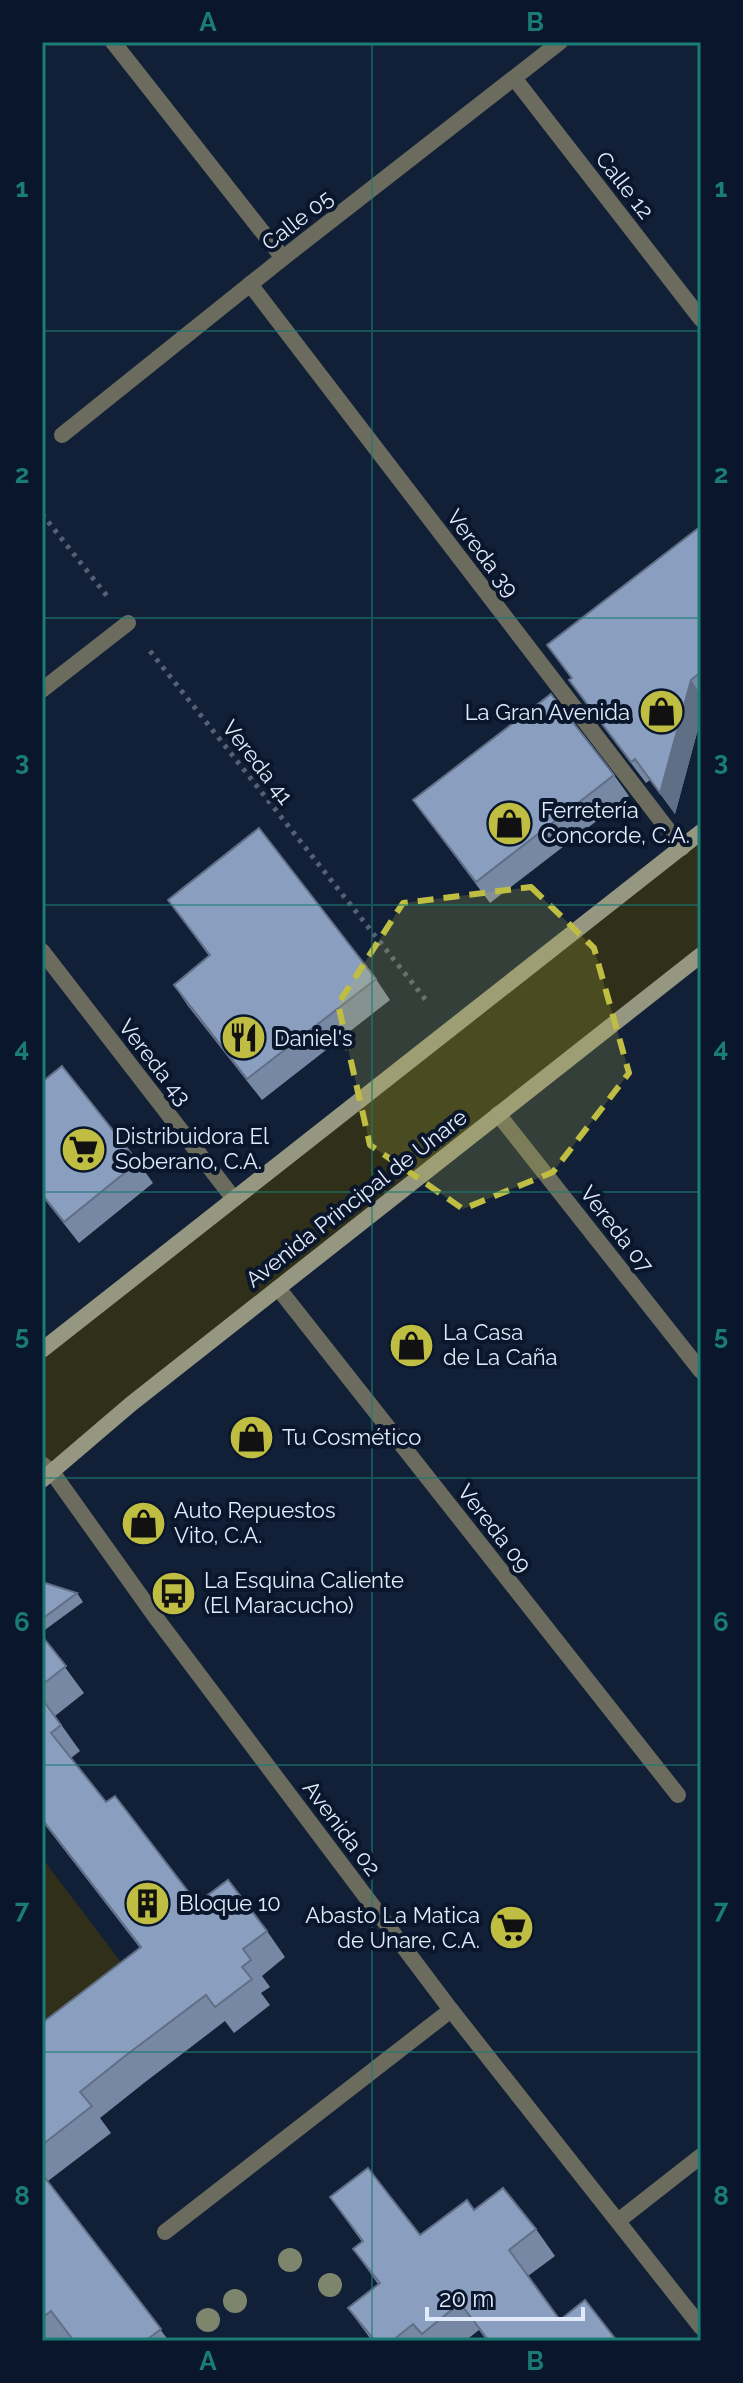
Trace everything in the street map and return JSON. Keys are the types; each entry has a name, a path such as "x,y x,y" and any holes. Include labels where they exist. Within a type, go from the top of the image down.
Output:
{"street":[{"path":"113,42 283,258"},
{"name":"Calle 05","path":"62,435 560,42"},
{"name":"Calle 12","path":"514,78 701,319"},
{"name":"Vereda 39","path":"250,284 682,848"},
{"path":"42,690 128,623"},
{"path":"42,1350 701,832"},
{"name":"Vereda 43","path":"42,951 234,1199"},
{"name":"Avenida Principal de Unare","path":"45,1472 701,955"},
{"name":"Vereda 07","path":"498,1114 701,1371"},
{"name":"Vereda 09","path":"278,1288 678,1795"},
{"name":"Avenida 02","path":"45,1472 451,2010 701,2327"},
{"path":"165,2232 451,2010"},
{"path":"618,2221 701,2156"}],"path":[{"name":"Vereda 41","path":"42,514 449,1030"}],"highlighted area":[{"path":"531,887 594,948 629,1073 553,1172 463,1209 370,1145 338,1004 403,903"}],"shaded area":[{"path":"701,832 701,955 42,1479 42,1350"},
{"path":"42,1858 133,1978 42,2048"}],"building":[{"path":"701,526 701,672 691,680 660,793 635,759 631,762 569,680 572,678 547,645"},
{"path":"551,694 614,775 476,882 413,800"},
{"path":"259,828 376,979 247,1079 174,985 210,955 168,900"},
{"name":"Distribuidora El Soberano, C.A.","path":"62,1066 138,1162 64,1222 42,1194 42,1082"},
{"path":"42,1582 77,1593 42,1619"},
{"path":"42,1636 66,1666 42,1685"},
{"name":"Bloque 10","path":"42,1699 61,1725 51,1733 106,1802 115,1796 197,1903 228,1880 267,1931 243,1949 251,1960 242,1967 252,1979 215,2007 206,1995 125,2056 80,2092 92,2106 42,2145 42,2023 141,1947 42,1819"},
{"path":"368,2168 420,2235 467,2200 474,2210 503,2188 536,2229 509,2250 560,2320 585,2300 617,2341 489,2341 460,2303 422,2334 413,2324 392,2341 375,2341 348,2308 380,2283 353,2249 363,2241 330,2197"},
{"path":"42,2174 161,2329 145,2341 74,2341 51,2311 42,2318"}],"place":[{"name":"La Gran Avenida","path":"661,712"},
{"name":"Ferretería Concorde, C.A.","path":"510,823"},
{"name":"Daniel's","path":"243,1038"},
{"name":"Distribuidora El Soberano, C.A.","path":"84,1149"},
{"name":"La Casa de La Caña","path":"412,1345"},
{"name":"Tu Cosmético","path":"251,1437"},
{"name":"Auto Repuestos Vito, C.A.","path":"143,1523"},
{"name":"La Esquina Caliente (El Maracucho)","path":"173,1593"},
{"name":"Bloque 10","path":"148,1903"},
{"name":"Abasto La Matica de Unare, C.A.","path":"511,1928"}]}
